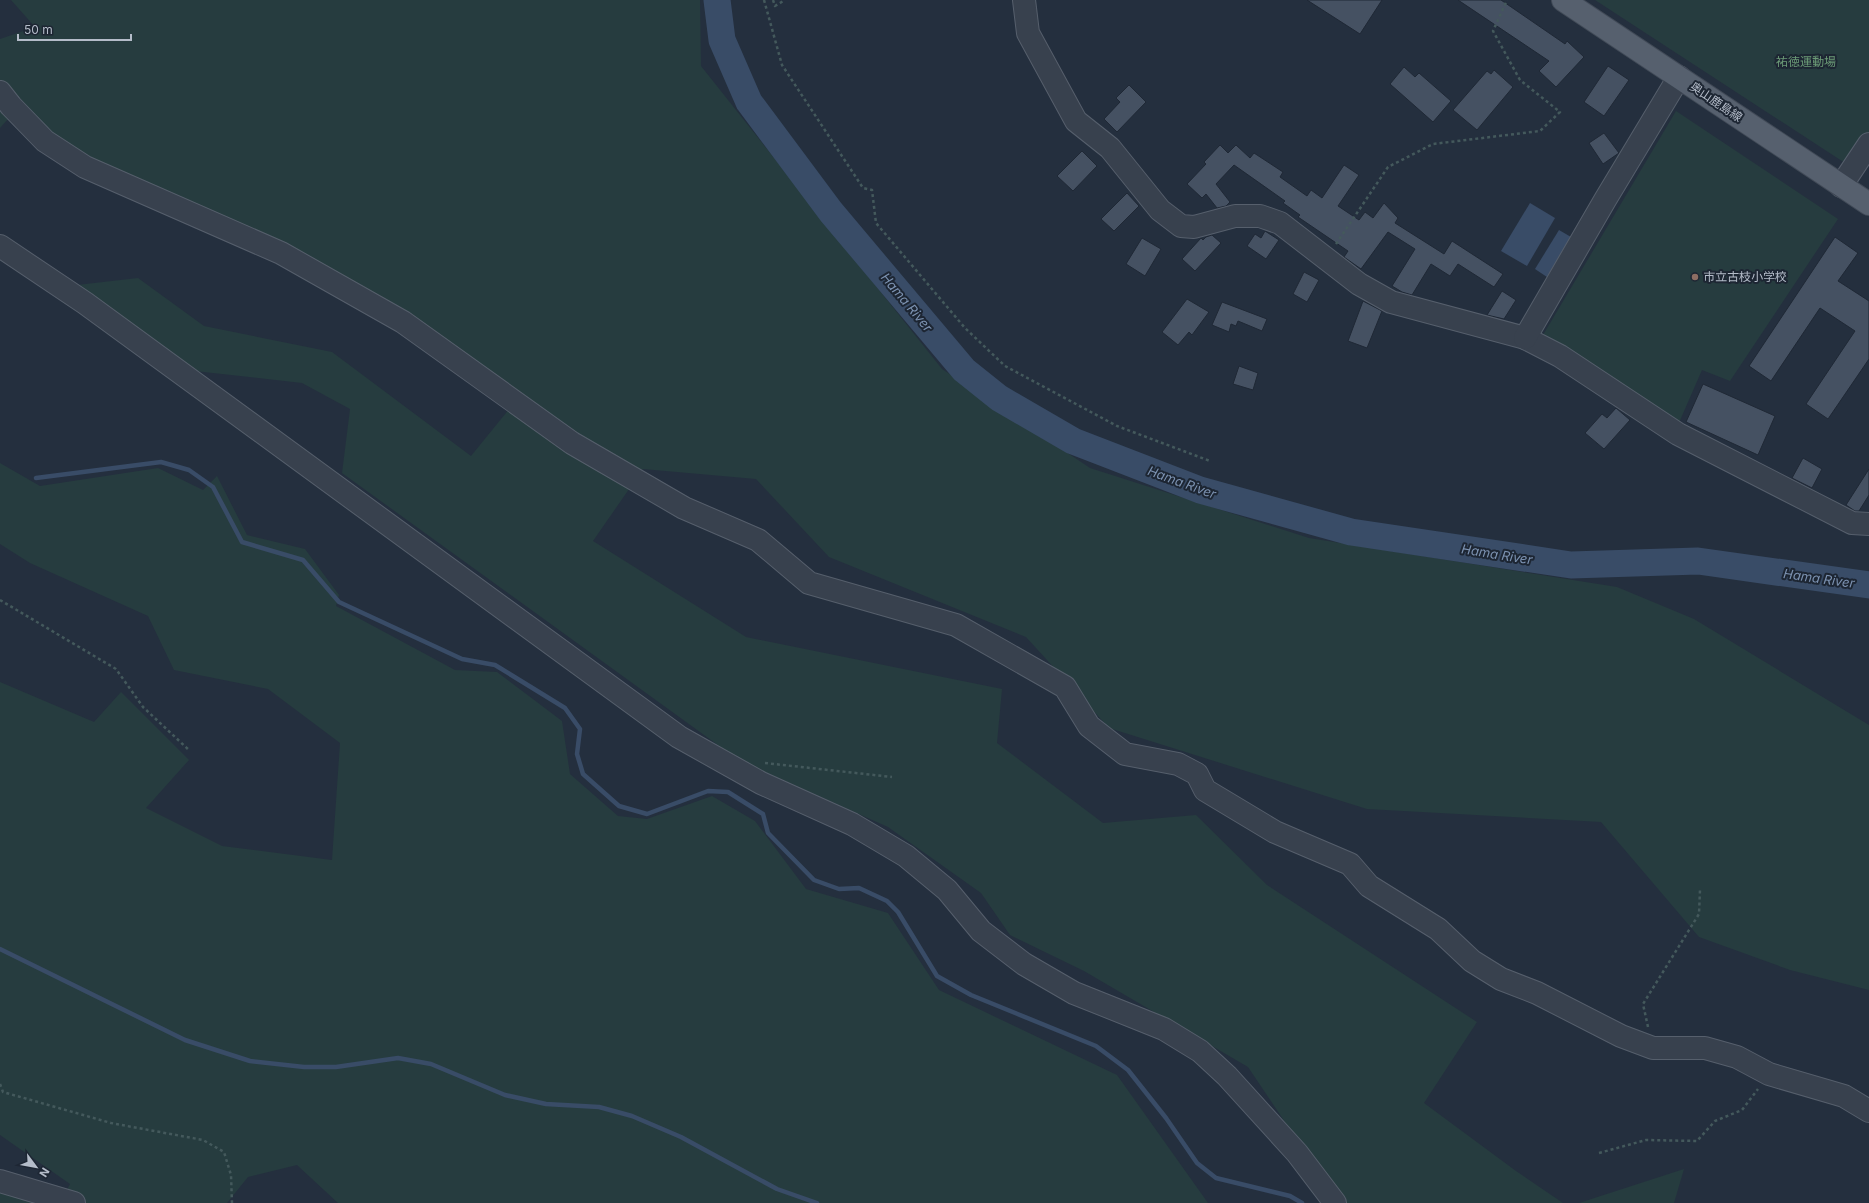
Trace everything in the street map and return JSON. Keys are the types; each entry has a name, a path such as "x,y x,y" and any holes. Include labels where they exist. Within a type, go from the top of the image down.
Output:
{"main road":[{"name":"奥山鹿島線","path":"1563,0 1869,204"}],"street":[{"path":"1024,0 1028,33 1076,121 1110,148 1160,210 1181,226 1194,227 1235,216 1260,216 1280,223 1359,284 1391,302 1525,338 1560,356 1678,434 1852,523 1869,524"},
{"path":"1525,338 1605,200 1679,77"},
{"path":"0,92 11,106 45,141 85,167 281,253 404,322 572,443 684,508 758,540 809,583 956,624 1065,687 1089,726 1125,754 1178,764 1197,774 1205,790 1275,832 1350,864 1369,886 1438,929 1472,962 1501,979 1537,993 1621,1036 1653,1048 1705,1048 1737,1057 1769,1074 1844,1096 1869,1111"},
{"path":"1841,186 1869,144"},
{"path":"0,246 86,303 679,737 761,783 852,824 906,856 947,890 980,931 1024,964 1074,993 1164,1029 1200,1051 1227,1076 1297,1153 1335,1203"},
{"path":"0,1181 74,1203"}],"path":[{"path":"764,0 782,65 863,188 872,190 876,223 965,328 1005,366 1118,426 1210,461"},
{"path":"773,0 776,6 785,0"},
{"path":"1326,259 1388,167 1433,144 1540,131 1560,112 1520,80 1493,31 1508,0"},
{"path":"0,600 116,669 143,707 190,751"},
{"path":"757,762 892,777"},
{"path":"1653,1048 1643,1004 1699,914 1700,890"},
{"path":"1599,1153 1646,1140 1697,1141 1715,1121 1742,1110 1769,1074"},
{"path":"0,1084 3,1092 111,1123 203,1140 224,1152 231,1175 232,1203"}],"green space":[{"path":"11,0 700,0 701,66 942,369 1090,468 1309,538 1617,587 1694,619 1869,725 1869,990 1790,970 1699,937 1601,822 1367,809 1109,728 1026,637 829,557 756,479 643,469 593,541 746,637 1002,689 997,743 1103,823 1196,815 1267,885 1477,1022 1424,1103 1516,1171 1563,1203 1344,1203 1305,1152 1248,1067 1084,971 1010,935 981,893 888,827 740,761 342,473 350,409 302,383 195,371 77,285 138,278 204,326 332,352 471,456 519,397 318,281 79,176 8,119 0,128 0,39 35,27"},
{"name":"祐徳運動場","path":"1595,0 1869,0 1869,132 1848,165"},
{"path":"1676,111 1838,219 1730,381 1702,370 1678,425 1543,335"},
{"path":"0,463 40,486 158,468 203,490 217,476 247,535 305,549 339,595 336,606 455,670 497,672 562,721 570,774 618,816 647,819 712,796 755,821 806,889 888,913 939,990 1117,1075 1208,1203 338,1203 297,1165 248,1177 227,1203 60,1203 70,1184 0,1135 0,682 94,722 121,692 189,760 146,808 222,846 332,860 340,743 268,689 174,670 148,616 30,563 0,544"},
{"path":"1684,1169 1674,1203 1579,1203"},
{"path":"0,1181 51,1203 0,1203"}],"water":[{"path":"1530,203 1555,218 1527,266 1501,251"},
{"path":"1559,230 1571,237 1547,277 1535,269"}],"building":[{"path":"1307,0 1382,0 1360,34"},
{"path":"1458,0 1501,0 1565,44 1567,41 1584,57 1556,87 1539,71 1549,61"},
{"path":"1608,66 1629,80 1604,116 1584,102"},
{"path":"1404,67 1415,77 1419,73 1451,101 1433,122 1390,84"},
{"path":"1494,70 1513,87 1477,130 1453,110 1487,71 1491,74"},
{"path":"1129,85 1146,102 1117,132 1104,119 1120,102 1116,98"},
{"path":"1604,133 1619,153 1603,164 1589,143"},
{"path":"1220,145 1228,153 1236,145 1250,158 1254,153 1283,172 1280,177 1307,196 1311,190 1322,198 1344,165 1359,175 1338,206 1359,220 1365,212 1373,218 1384,203 1398,218 1395,223 1444,254 1452,241 1503,274 1494,287 1458,264 1450,276 1431,264 1412,295 1402,292 1392,286 1415,249 1388,232 1361,269 1344,257 1348,251 1298,217 1300,215 1283,203 1285,201 1234,165 1216,184 1230,202 1226,206 1217,208 1206,194 1202,198 1187,184 1206,164 1204,162"},
{"path":"1082,151 1097,166 1073,191 1057,176"},
{"path":"1127,193 1139,206 1114,231 1101,219"},
{"path":"1265,231 1279,240 1266,259 1247,246 1255,234 1261,238"},
{"path":"1212,235 1221,243 1195,271 1182,259 1201,238 1203,240"},
{"path":"1835,237 1858,253 1838,281 1869,301 1869,359 1828,419 1806,404 1855,331 1820,308 1771,381 1749,366"},
{"path":"1142,238 1161,249 1145,276 1126,264"},
{"path":"1304,272 1319,280 1307,302 1293,294"},
{"path":"1502,291 1516,300 1504,319 1487,315"},
{"path":"1187,299 1209,312 1192,335 1189,332 1178,345 1162,332"},
{"path":"1363,301 1382,311 1367,348 1348,341"},
{"path":"1222,302 1267,319 1262,331 1238,321 1236,326 1231,324 1229,332 1212,325"},
{"path":"1239,366 1258,373 1253,390 1233,384"},
{"path":"1703,384 1775,416 1758,455 1686,422"},
{"path":"1616,408 1630,420 1604,449 1585,433 1602,414 1607,418"},
{"path":"1803,458 1822,469 1812,488 1792,478"},
{"path":"1869,469 1869,495 1859,511 1855,511 1846,505"}],"waterway":[{"name":"Hama River","path":"717,0 722,40 749,102 831,212 964,370 999,398 1073,441 1200,490 1351,532 1571,565 1698,561 1869,585"},
{"path":"36,478 161,462 189,470 213,487 242,542 303,560 339,602 462,659 495,665 565,708 580,729 577,754 583,774 619,806 647,814 708,791 728,792 763,814 768,833 814,880 839,889 859,888 887,901 898,912 937,976 971,995 1096,1046 1128,1070 1166,1118 1197,1163 1216,1178 1290,1196 1302,1203"},
{"path":"0,949 185,1040 250,1061 304,1067 336,1067 398,1058 431,1064 505,1095 546,1104 599,1107 632,1116 681,1137 777,1189 817,1203"}],"place":[{"name":"市立古枝小学校","path":"1695,277"}]}
